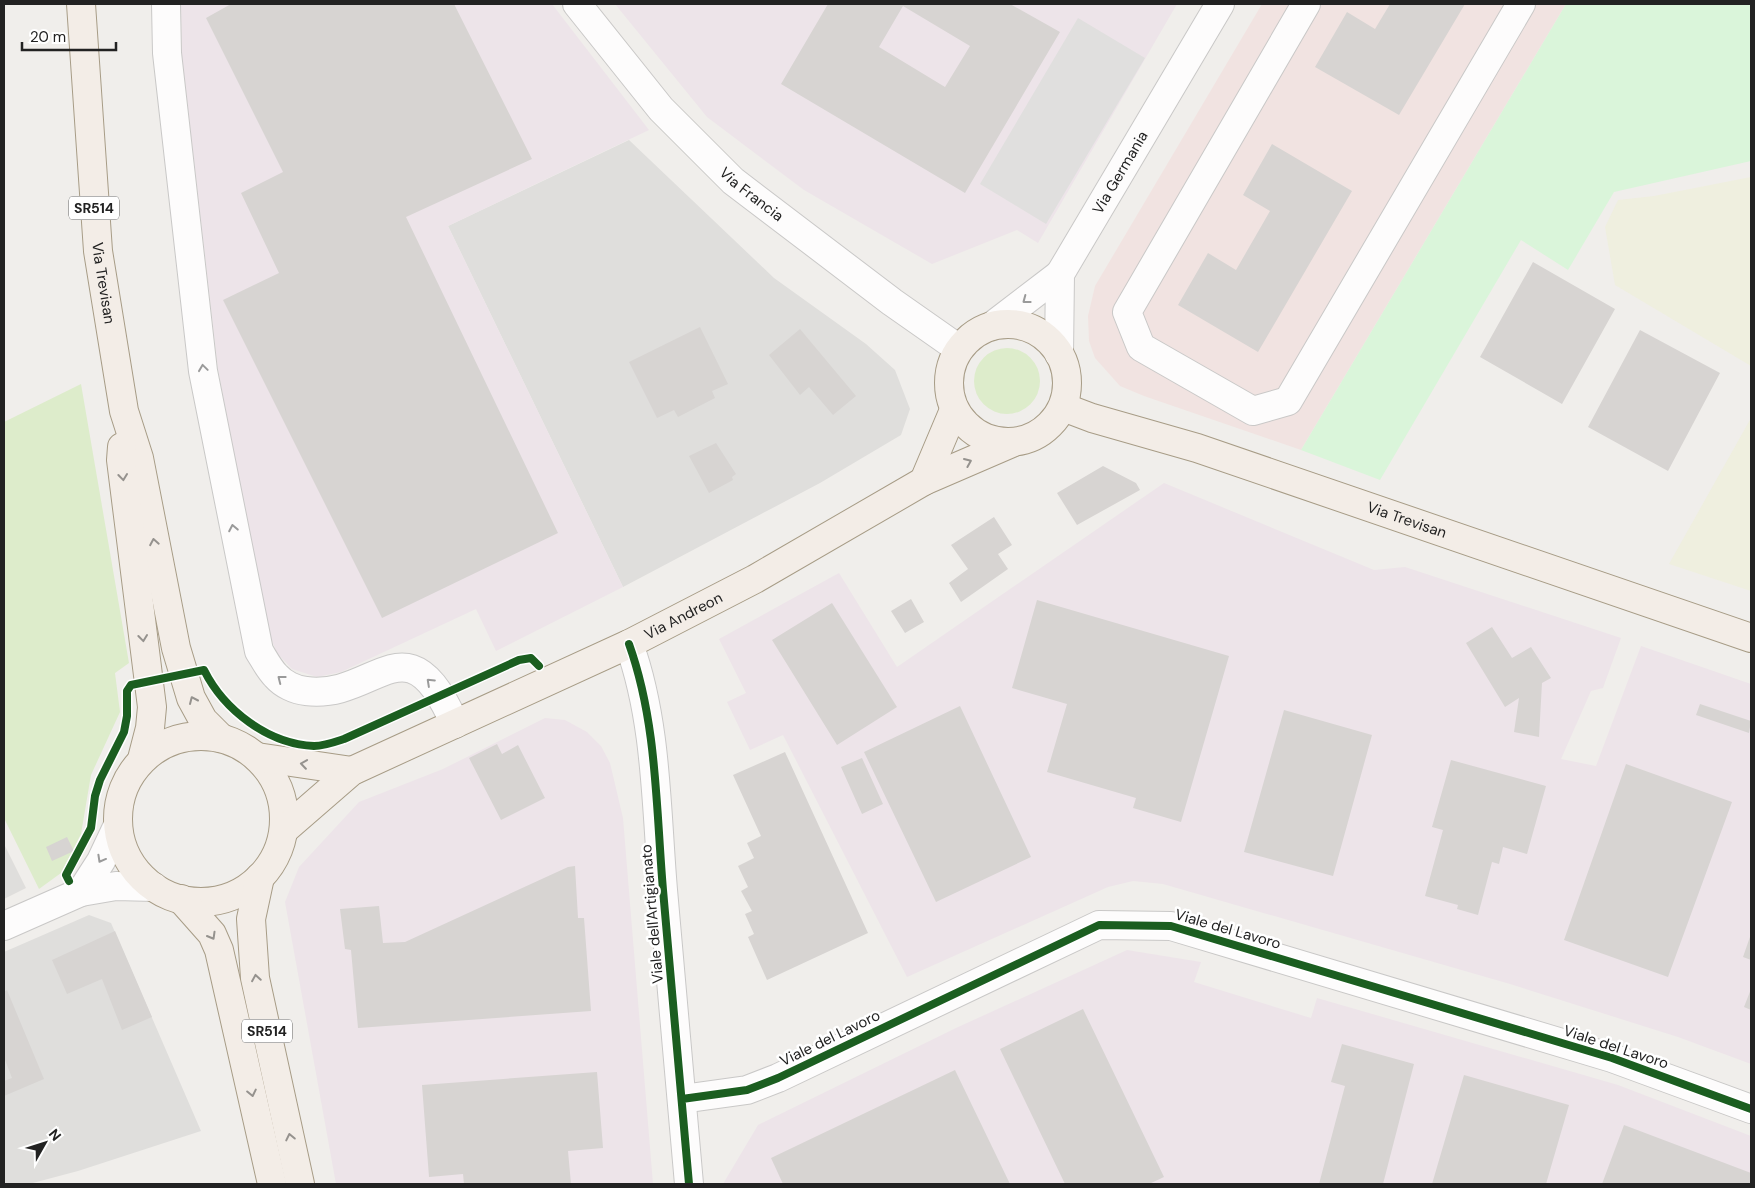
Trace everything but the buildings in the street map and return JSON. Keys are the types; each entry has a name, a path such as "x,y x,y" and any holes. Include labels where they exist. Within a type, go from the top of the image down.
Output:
{"main road":[{"name":"Via Trevisan","path":"80,4 98,251 124,410 139,458 176,648 191,698 203,720 222,738"},
{"path":"1013,324 1032,329 1048,339 1059,354 1066,370 1067,389 1063,407 1054,421 1043,432 1028,440 1012,443 995,442 978,435 964,424 954,410 949,394 948,378 952,363 959,348 974,334 992,326 1013,324"},
{"name":"Via Trevisan","path":"1063,407 1092,418 1197,448 1751,638"},
{"name":"Via Trevisan","path":"124,410 121,460 152,707 150,728 142,759"},
{"path":"924,481 954,410"},
{"name":"Via Andreon","path":"284,830 352,770 629,644 755,579 924,481 1012,443"},
{"name":"SR514","path":"181,900 200,902 221,900 239,893 260,877 269,867 279,849 284,830 284,810 280,790 270,772 257,757 241,746 222,738 202,736 182,738 163,745 142,759 124,788 119,808 118,825 123,848 132,865 154,887 181,900 203,922 220,950 272,1184"},
{"path":"257,757 352,770"},
{"name":"SR514","path":"260,877 251,919 255,978 300,1184"}],"street":[{"path":"166,4 168,53 203,371 258,651 276,677 296,690 323,693 395,667 417,670 442,696 455,724"},
{"name":"Via Francia","path":"577,4 661,109 733,181 892,302 959,348"},
{"name":"Via Germania","path":"1059,354 1060,274 1220,4"},
{"path":"1306,4 1127,312 1141,347 1253,411 1288,401 1521,4"},
{"path":"992,326 1060,274"},
{"name":"Viale dell'Artigianato","path":"629,644 638,669 646,703 655,774 662,889 689,1184"},
{"path":"80,892 101,861 118,825"},
{"path":"4,926 80,892 116,886 154,887"},
{"name":"Viale del Lavoro","path":"682,1099 747,1090 778,1078 1099,925 1170,926 1612,1058 1751,1109"}],"shaded area":[{"path":"181,4 552,4 649,130 448,226 623,587 496,651 476,609 341,672 317,677 292,669 277,653 267,629 218,369 182,56"},
{"path":"615,4 1177,4 1038,243 1017,230 932,264 804,190 707,117"},
{"path":"1262,4 1566,4 1301,450 1120,386 1095,358 1089,341 1088,316 1095,286"},
{"path":"1078,18 1145,58 1046,224 980,184"},
{"path":"629,140 774,278 866,344 895,370 910,409 901,435 820,483 623,587 448,226"},
{"path":"1164,483 1374,570 1405,567 1621,638 1603,688 1591,691 1561,759 1596,766 1641,646 1751,684 1751,1064 1678,1037 1510,984 1163,884 1133,881 1108,887 907,977 783,735 750,750 727,702 746,693 719,639 839,573 897,667"},
{"path":"545,718 565,720 587,732 601,746 610,763 623,818 653,1184 336,1184 285,902 299,867 359,802 443,769"},
{"path":"4,844 26,888 4,899"},
{"path":"89,915 111,923 201,1131 78,1171 29,1184 4,1184 4,952"},
{"path":"1127,950 1201,962 1194,982 1311,1018 1317,998 1618,1085 1751,1136 1751,1184 723,1184 758,1125 956,1028"}],"green space":[{"path":"1566,4 1751,4 1751,161 1614,192 1568,270 1521,240 1380,480 1301,450"},
{"path":"1751,177 1751,366 1615,285 1605,227 1618,200 1654,196"},
{"path":"1007,348 1020,351 1030,358 1037,368 1040,381 1037,394 1030,404 1020,411 1007,414 994,411 984,404 977,394 974,381 977,368 984,358 994,351"},
{"path":"81,384 129,663 115,673 120,712 91,775 81,834 61,873 39,889 4,818 4,422"},
{"path":"1751,418 1751,591 1669,564"}],"cycle path":[{"path":"629,644 645,704 654,765 666,927 689,1184"},
{"path":"69,881 66,875 91,828 95,796 100,780 124,732 127,716 127,691 131,685 204,670 223,698 249,722 264,732 280,739 314,746 326,745 344,739 519,660 531,658 539,666"},
{"path":"682,1099 747,1090 778,1078 1099,925 1171,926 1612,1058 1751,1109"}]}
